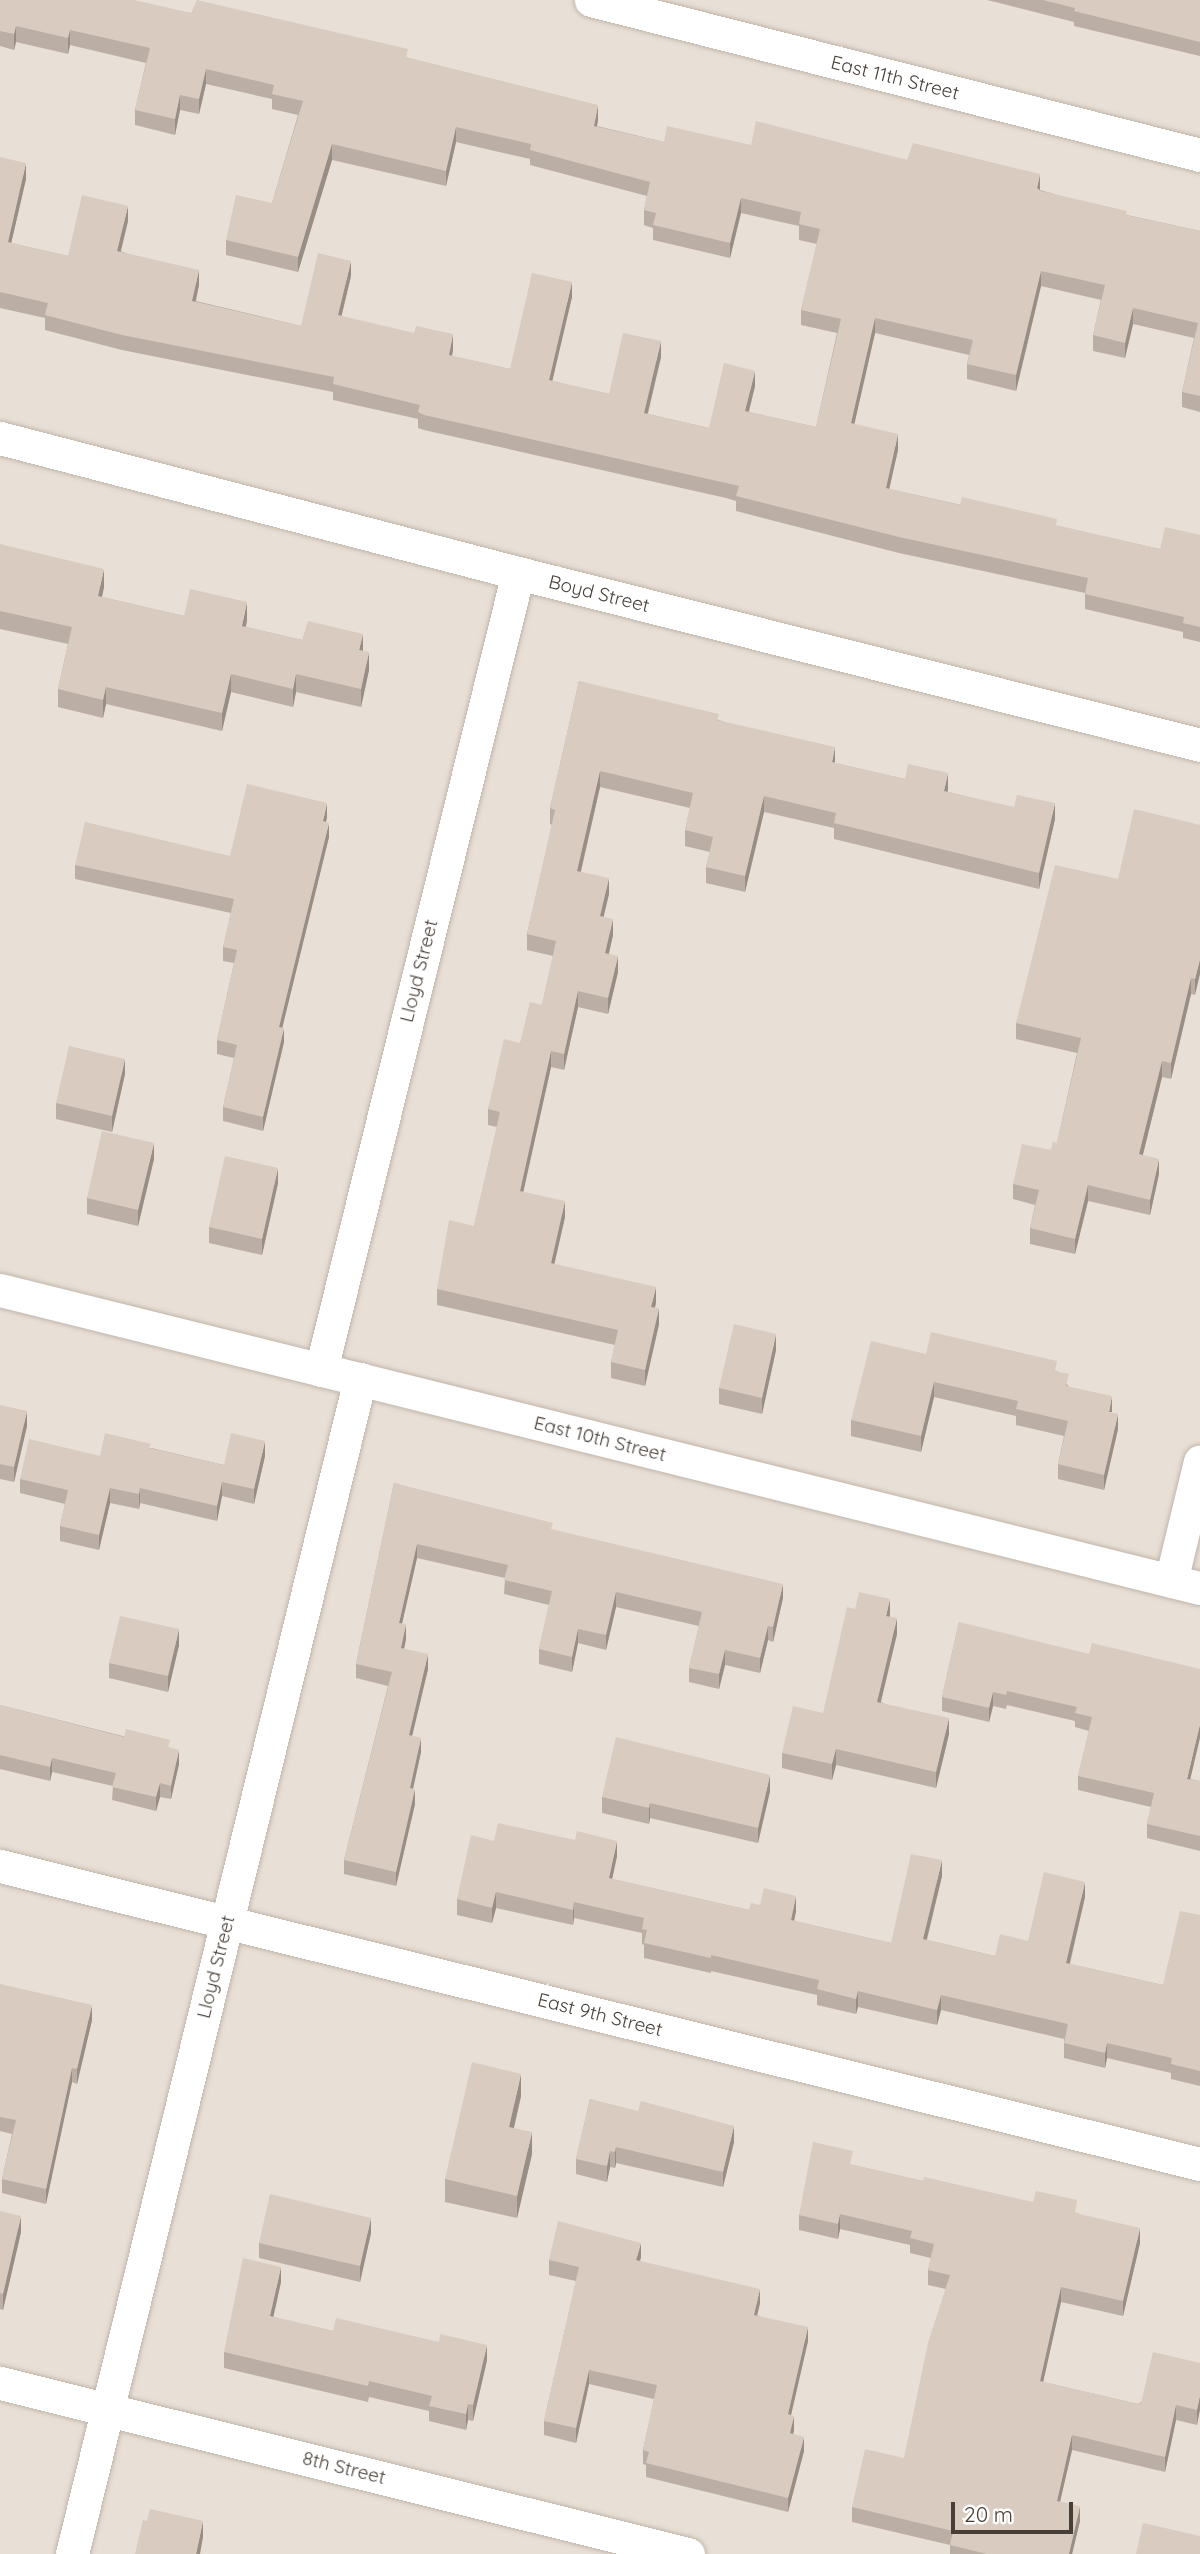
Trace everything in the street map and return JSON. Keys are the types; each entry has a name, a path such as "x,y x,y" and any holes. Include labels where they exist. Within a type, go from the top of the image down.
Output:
{"street":[{"name":"East 11th Street","path":"591,0 1200,155"},
{"name":"Boyd Street","path":"0,438 518,573 1200,745"},
{"name":"Lloyd Street","path":"321,1370 518,573"},
{"name":"East 10th Street","path":"0,1290 1185,1584"},
{"name":"Lloyd Street","path":"72,2554 360,1379"},
{"path":"1185,1584 1200,1461"},
{"name":"East 9th Street","path":"0,1867 1200,2164"},
{"name":"8th Street","path":"0,2383 648,2549 688,2554"}],"shaded area":[{"path":"0,0 1200,0 1200,2554 0,2554"}],"building":[{"path":"0,0 134,0 191,13 197,0 408,49 406,57 598,105 594,126 664,142 667,126 751,145 756,121 907,160 913,143 1040,174 1037,188 1041,191 1127,211 1126,215 1200,231 1200,396 1182,392 1198,323 1133,308 1125,343 1093,335 1105,285 1041,271 1016,375 967,364 973,340 875,318 851,423 898,434 886,488 960,505 962,497 1057,519 1056,525 1160,549 1165,527 1200,535 1200,627 1183,623 1184,617 1085,594 1088,578 899,537 736,496 739,486 424,415 418,412 420,405 333,384 334,377 122,335 45,315 48,303 0,292 0,157 26,163 8,242 68,256 82,195 128,206 117,251 199,270 192,301 301,326 318,253 351,261 338,315 414,333 416,326 453,334 449,355 510,369 532,273 572,282 549,380 609,394 623,333 661,341 644,413 709,428 724,363 755,371 745,411 816,427 841,319 801,310 820,229 799,224 801,212 741,198 730,243 653,225 656,213 644,210 650,182 530,150 531,144 456,127 446,171 332,144 298,257 226,240 236,195 272,203 303,101 272,94 274,85 206,69 199,99 180,95 175,119 135,110 150,48 70,30 68,38 16,26 14,34 0,31"},
{"path":"1043,0 1200,0 1200,42 1074,11 1075,8"},
{"path":"0,544 104,569 98,596 184,616 190,589 247,602 242,626 302,640 308,621 363,634 359,650 369,652 361,689 296,674 293,689 231,674 222,713 106,687 103,700 58,689 72,627 0,611"},
{"path":"579,681 719,714 717,720 835,747 832,762 905,779 908,764 948,773 944,791 1014,807 1017,795 1055,803 1039,873 834,823 836,813 764,796 745,876 706,867 713,837 685,830 693,793 600,771 577,871 609,878 600,916 613,919 605,953 618,956 608,998 578,991 564,1054 551,1051 520,1191 565,1201 551,1263 656,1287 651,1307 659,1308 645,1370 611,1362 618,1330 437,1289 449,1220 474,1226 500,1112 488,1109 504,1039 520,1043 530,1002 542,1005 556,941 527,934 555,810 550,808"},
{"path":"247,784 327,803 323,821 329,823 279,1027 284,1028 263,1117 223,1107 237,1045 217,1040 237,950 223,947 234,899 75,865 85,822 230,856"},
{"path":"1134,809 1200,825 1200,959 1195,979 1191,978 1171,1063 1162,1061 1139,1154 1159,1159 1150,1200 1088,1185 1075,1239 1030,1228 1039,1190 1013,1184 1022,1144 1051,1150 1053,1142 1057,1143 1081,1038 1016,1023 1055,865 1118,879"},
{"path":"69,1046 125,1059 112,1116 56,1103"},
{"path":"102,1131 154,1143 138,1210 87,1198"},
{"path":"225,1156 278,1168 262,1239 209,1227"},
{"path":"734,1324 776,1334 762,1398 719,1388"},
{"path":"931,1332 1057,1361 1055,1371 1069,1374 1066,1386 1112,1396 1109,1412 1118,1414 1104,1475 1058,1464 1068,1421 1016,1409 1018,1401 934,1382 921,1436 851,1420 871,1341 926,1354"},
{"path":"0,1405 27,1411 14,1467 0,1464"},
{"path":"105,1433 151,1444 149,1448 224,1465 231,1433 265,1441 254,1489 222,1482 217,1506 140,1488 139,1494 110,1488 99,1535 60,1526 68,1490 20,1479 29,1439 100,1456"},
{"path":"394,1483 553,1523 551,1529 783,1584 773,1627 768,1626 760,1658 725,1650 719,1674 689,1668 702,1612 616,1592 606,1635 578,1629 572,1657 539,1649 552,1591 504,1580 508,1565 417,1544 399,1623 406,1624 401,1648 428,1654 409,1735 421,1738 410,1788 415,1789 396,1872 344,1860 392,1672 356,1664"},
{"path":"859,1592 890,1599 886,1616 897,1618 877,1702 949,1718 936,1772 836,1749 832,1764 782,1753 793,1706 823,1713 847,1607 855,1609"},
{"path":"120,1616 179,1629 168,1676 109,1663"},
{"path":"959,1622 1089,1654 1092,1643 1200,1669 1200,1724 1187,1779 1200,1781 1200,1836 1147,1824 1154,1793 1078,1776 1092,1717 1075,1713 1077,1707 1007,1691 1006,1695 993,1692 989,1708 942,1697"},
{"path":"0,1705 124,1737 126,1729 170,1740 168,1747 179,1750 171,1786 160,1783 156,1797 112,1787 116,1773 52,1758 50,1767 0,1755"},
{"path":"616,1737 770,1775 758,1828 650,1803 649,1808 602,1797"},
{"path":"498,1823 575,1840 577,1831 617,1841 609,1878 749,1910 751,1903 760,1905 764,1888 796,1896 791,1920 891,1943 911,1854 942,1860 923,1939 995,1956 1000,1934 1028,1941 1044,1872 1085,1882 1066,1963 1163,1985 1180,1911 1200,1915 1200,2071 1171,2064 1172,2058 1107,2043 1105,2053 1064,2043 1068,2024 941,1995 937,2010 858,1991 856,1999 817,1989 819,1980 711,1955 711,1958 644,1943 647,1930 642,1929 644,1918 574,1902 573,1910 496,1892 492,1908 457,1899 471,1835 494,1841"},
{"path":"0,1984 92,2005 77,2069 72,2068 46,2189 2,2179 16,2120 0,2117"},
{"path":"472,2062 521,2074 509,2127 532,2132 517,2196 445,2179"},
{"path":"590,2099 638,2111 641,2101 734,2126 723,2172 616,2147 615,2152 610,2151 607,2166 576,2159"},
{"path":"813,2142 853,2151 850,2164 923,2181 924,2177 1033,2202 1036,2191 1077,2200 1075,2212 1079,2214 1140,2228 1123,2301 1061,2287 1040,2381 1138,2404 1141,2403 1153,2352 1200,2363 1197,2410 1176,2405 1165,2457 1072,2435 1057,2501 1080,2506 1069,2554 987,2554 950,2545 953,2531 852,2507 865,2449 904,2458 928,2343 950,2275 928,2270 934,2244 910,2238 912,2231 840,2214 838,2224 799,2215"},
{"path":"270,2194 371,2218 360,2266 259,2243"},
{"path":"0,2211 21,2216 3,2294 0,2293"},
{"path":"558,2221 641,2243 636,2260 760,2289 754,2315 808,2327 788,2414 794,2416 790,2433 804,2437 788,2498 646,2463 649,2452 643,2450 657,2385 589,2370 576,2428 544,2421 579,2267 549,2260"},
{"path":"243,2258 281,2267 270,2316 333,2331 336,2318 439,2342 440,2334 487,2345 473,2405 468,2404 466,2414 429,2406 432,2396 369,2381 368,2386 224,2352"},
{"path":"150,2509 203,2521 196,2554 135,2554 143,2520 147,2521"},
{"path":"1143,2523 1200,2536 1200,2554 1136,2554"}]}
